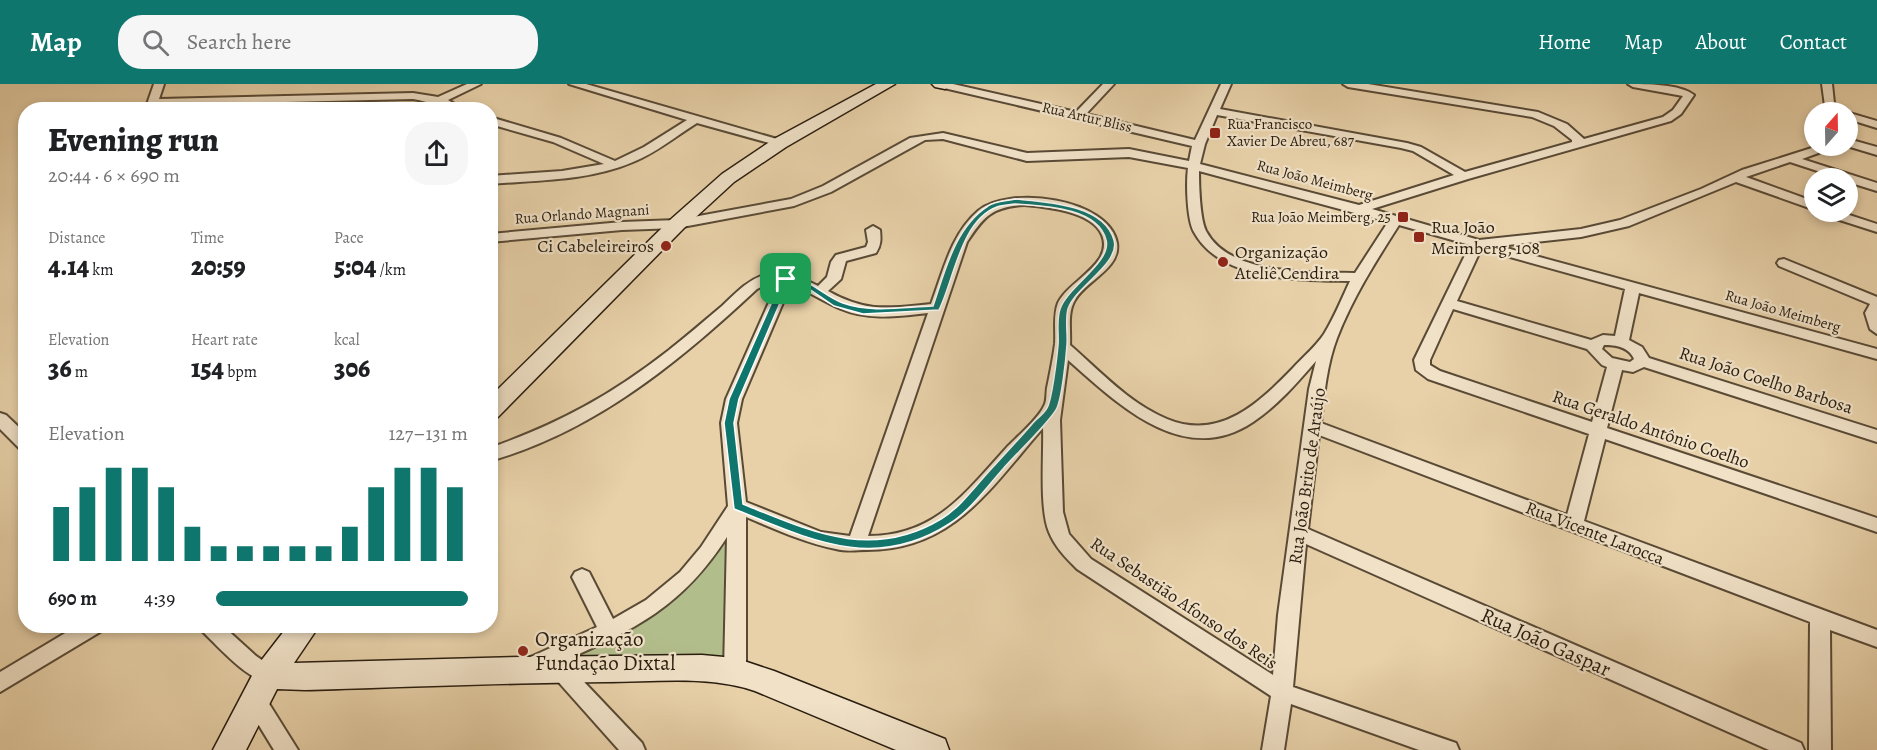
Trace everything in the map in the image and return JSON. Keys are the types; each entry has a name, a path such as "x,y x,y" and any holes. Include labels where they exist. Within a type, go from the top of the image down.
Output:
{"street":[{"path":"152,102 159,84"},
{"path":"439,100 476,84"},
{"path":"574,84 780,143"},
{"path":"612,95 625,84"},
{"path":"498,403 677,224 728,178 780,143 887,84"},
{"name":"Rua Artur Bliss","path":"943,84 1199,144"},
{"path":"1079,115 1108,84"},
{"path":"1226,84 1199,144 1194,165 1193,183 1200,232 1223,254 1254,268 1272,273 1359,276"},
{"path":"1348,84 1534,114 1558,123 1578,139 1578,143"},
{"path":"1359,209 1464,176 1667,119 1677,112 1689,95 1683,91 1633,84"},
{"path":"1827,84 1829,102"},
{"path":"256,102 413,96 443,102"},
{"path":"1215,111 1410,147 1464,176"},
{"path":"498,179 576,173 615,165 640,155 697,118"},
{"path":"1858,118 1877,125"},
{"path":"498,122 557,140 615,165"},
{"name":"Rua João Meimberg","path":"677,224 713,219 812,196 896,148 933,135 952,137 1027,157 1129,153 1194,165 1359,209 1477,244 1877,354"},
{"path":"1858,145 1877,151"},
{"path":"1594,346 1448,303 1477,244 1601,230 1804,154"},
{"path":"1791,159 1877,187"},
{"path":"1736,178 1804,202"},
{"name":"Rua Sebastião Afonso dos Reis","path":"856,545 960,242 977,219 993,206 1015,201 1082,212 1103,226 1110,239 1111,247 1100,267 1077,288 1066,303 1063,313 1062,346 1052,408 1055,520 1062,541 1084,564 1282,692 1448,750"},
{"name":"Rua João Brito de Araújo","path":"1273,750 1282,692 1288,615 1314,427 1317,389 1329,339 1359,276 1396,220"},
{"path":"1858,222 1877,228"},
{"name":"Rua Orlando Magnani","path":"498,237 622,226 677,224"},
{"path":"819,292 834,279 841,258 865,254 871,250 875,242 873,230"},
{"path":"1784,264 1877,303 1872,313 1877,329"},
{"path":"498,451 566,425 609,400 686,346 758,282 774,278 800,281 837,304 863,311 936,308"},
{"path":"735,671 737,506 729,423 734,399 786,279"},
{"path":"1621,342 1633,286"},
{"name":"Rua Geraldo Antônio Coelho","path":"1448,303 1422,360 1422,367 1434,375 1877,525"},
{"path":"1062,346 1116,395 1140,413 1163,424 1195,432 1229,427 1249,417 1329,339"},
{"path":"1603,340 1621,342 1637,351 1642,361 1633,367 1614,365 1596,354 1594,346 1603,340"},
{"name":"Rua João Coelho Barbosa","path":"1642,361 1877,436"},
{"path":"1574,525 1614,365"},
{"path":"737,506 818,538 856,545 890,543 914,537 946,521 964,506 1052,408"},
{"path":"0,420 18,437"},
{"name":"Rua Vicente Larocca","path":"1314,427 1877,639"},
{"path":"522,670 609,631 645,612 688,576 737,506"},
{"name":"Rua João Gaspar","path":"1299,533 1793,750"},
{"path":"582,577 609,631"},
{"path":"1820,617 1820,750"},
{"path":"0,683 82,633"},
{"path":"218,633 249,662 287,750"},
{"path":"229,750 261,688 299,633"},
{"path":"261,688 305,678 522,670 702,668 735,671 763,680 933,750"},
{"path":"561,671 634,750"}],"green space":[{"path":"732,528 724,659 574,657 645,617"}],"place":[{"name":"Rua Francisco Xavier De Abreu, 687","path":"1215,133"},
{"name":"Rua João Meimberg, 25","path":"1403,217"},
{"name":"Rua João Meimberg, 108","path":"1419,237"},
{"name":"Ci Cabeleireiros","path":"666,246"},
{"name":"Organização Ateliê Cendira","path":"1223,262"},
{"name":"Organização Fundação Dixtal","path":"523,651"}],"route":[{"path":"1015,201 1055,205 1082,212 1103,226 1110,239 1111,247 1100,267 1077,288 1066,303 1052,408 964,506 946,521 914,537 890,543 856,545 818,538 737,506 729,423 734,399 786,279 800,281 837,304 850,309 878,312 936,308 960,242 986,211 993,206 1015,201"}]}
